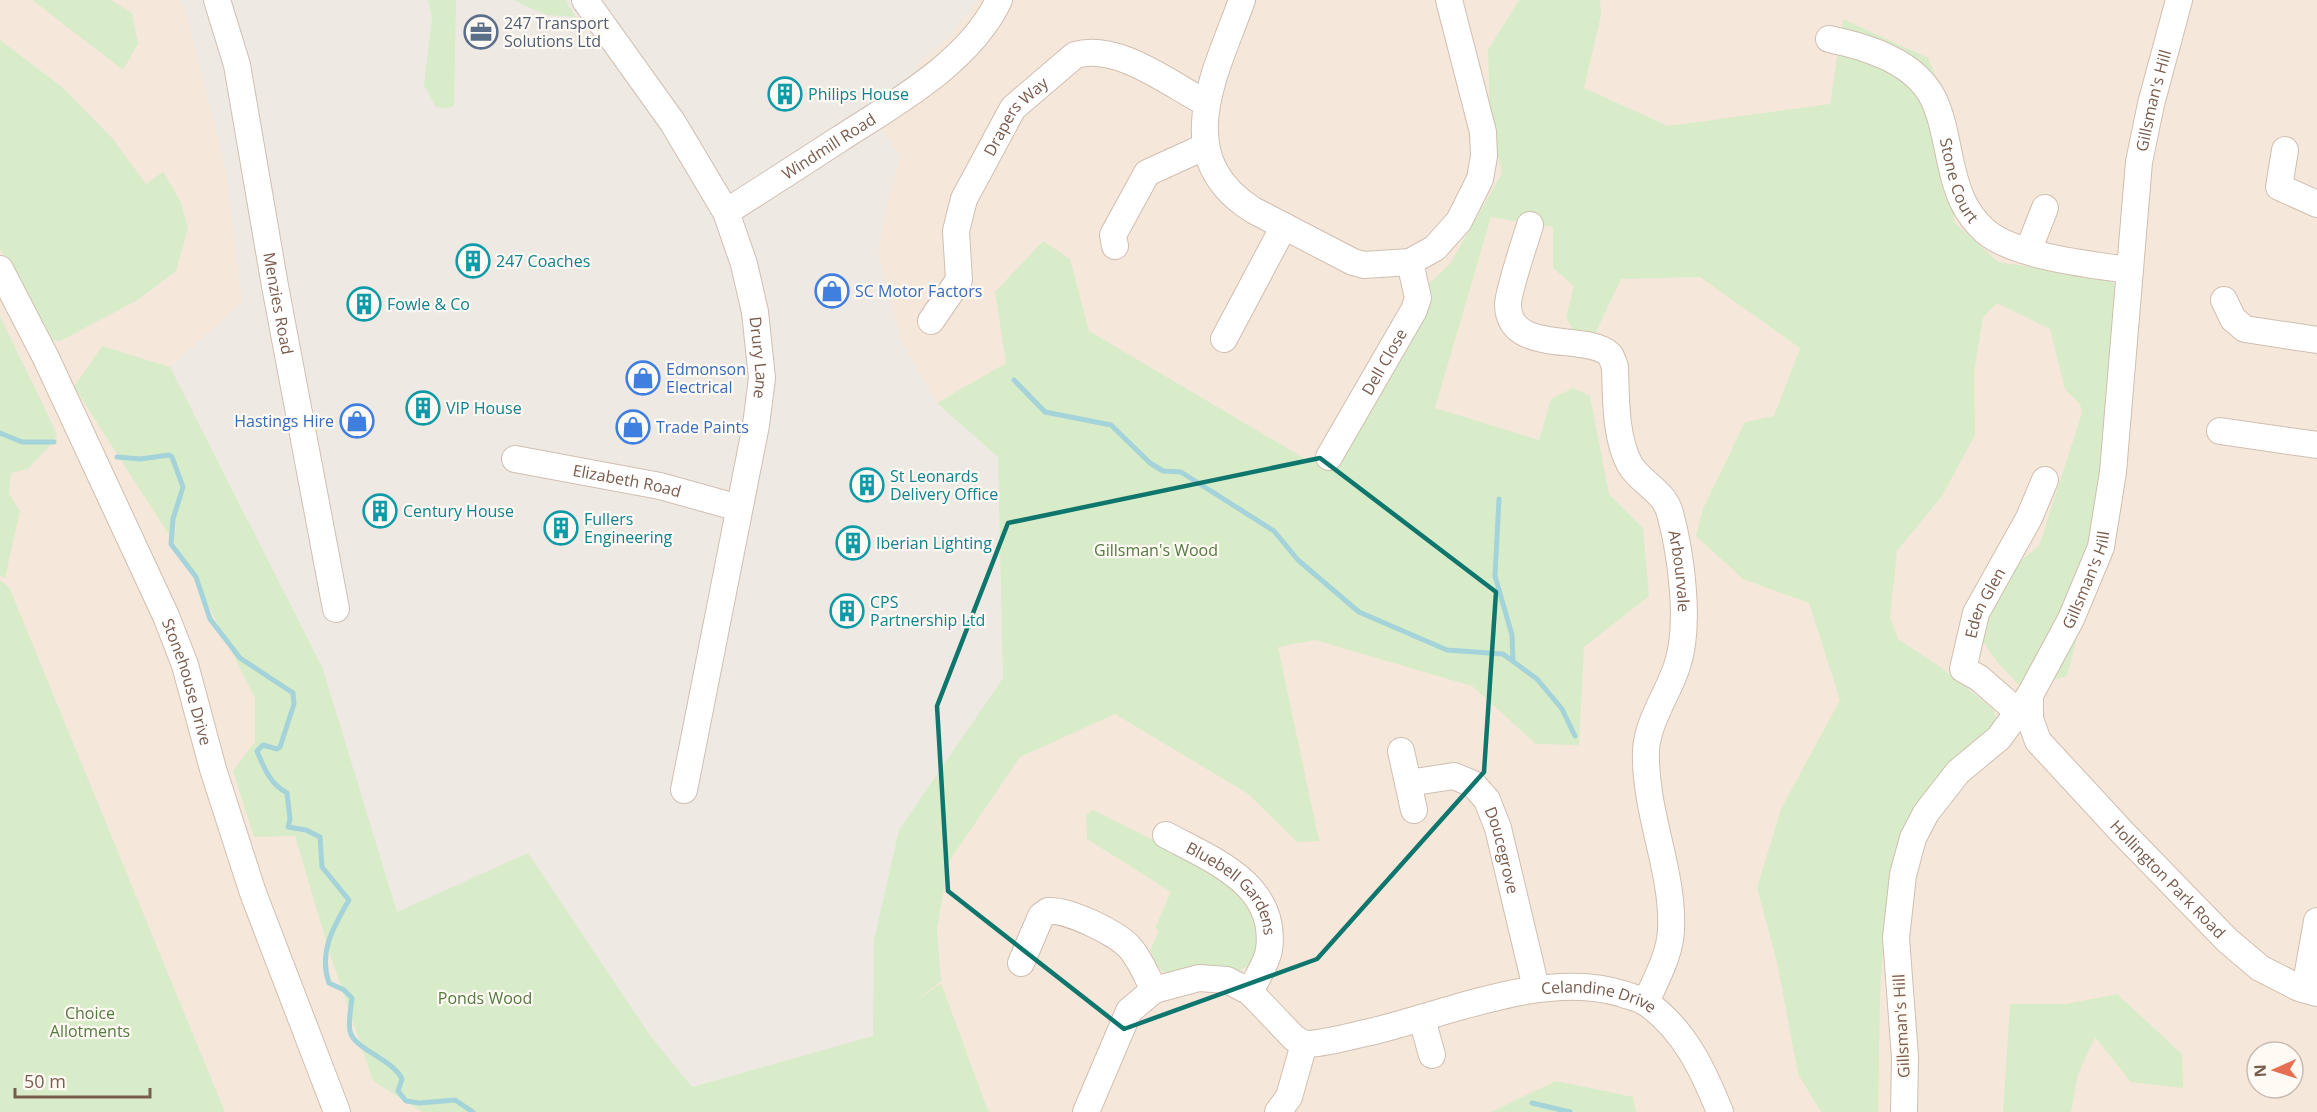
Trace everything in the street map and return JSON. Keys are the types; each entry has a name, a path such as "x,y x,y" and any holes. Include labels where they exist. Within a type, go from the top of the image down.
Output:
{"street":[{"name":"Menzies Road","path":"217,0 237,65 275,286 336,609"},
{"name":"Drury Lane","path":"585,0 673,123 726,212 744,264 755,312 762,378 756,425 684,790"},
{"name":"Windmill Road","path":"726,212 882,111 951,61 990,19 999,0"},
{"path":"1242,0 1206,103 1204,147 1222,184 1237,200 1353,262 1386,266 1410,262 1435,248 1459,221 1480,179 1484,156 1483,132 1449,0"},
{"name":"Gillsman's Hill","path":"1904,1112 1905,1057 1896,938 1905,866 1913,838 1926,813 1958,772 1999,738 2024,703 2071,619 2101,547 2113,472 2139,162 2151,104 2179,0"},
{"name":"Stone Court","path":"1829,39 1857,45 1886,56 1913,74 1932,96 1941,118 1957,194 1970,215 1987,233 2028,251 2077,263 2130,270"},
{"name":"Drapers Way","path":"931,321 959,280 956,231 964,199 1013,108 1065,63 1087,52 1107,53 1124,58 1206,103"},
{"path":"1115,246 1113,235 1147,172 1204,147"},
{"path":"2285,150 2279,187 2317,204"},
{"path":"2028,251 2045,208"},
{"name":"Arbourvale","path":"1530,225 1508,305 1512,321 1525,333 1549,341 1600,349 1611,355 1615,366 1623,444 1630,465 1664,498 1670,511 1677,553 1683,603 1682,633 1677,665 1652,724 1646,747 1648,799 1671,907 1671,932 1666,956 1646,1002"},
{"path":"1224,339 1284,226"},
{"name":"Dell Close","path":"1329,457 1414,310 1418,298 1410,262"},
{"name":"Stonehouse Drive","path":"0,269 46,358 166,616 185,664 213,769 254,893 337,1112"},
{"path":"2223,300 2232,331 2317,340"},
{"path":"2220,430 2317,445"},
{"name":"Elizabeth Road","path":"514,459 660,486 740,508"},
{"name":"Eden Glen","path":"2024,703 1963,669 1976,613 2030,518 2045,480"},
{"name":"Hollington Park Road","path":"2024,703 2038,741 2227,940 2260,968 2299,988 2313,982"},
{"path":"1999,738 2021,736 2038,741"},
{"path":"1401,751 1414,810"},
{"name":"Doucegrove","path":"1408,783 1454,776 1473,783 1487,800 1498,828 1536,988"},
{"name":"Bluebell Gardens","path":"1166,835 1243,879 1259,898 1269,926 1269,951 1250,992"},
{"path":"1021,963 1041,916 1051,910 1062,911 1123,941 1132,950 1154,990"},
{"path":"2313,982 2317,921"},
{"path":"1086,1112 1129,1011 1154,990 1199,978 1227,980 1250,992 1294,1038 1304,1044 1289,1097 1278,1112"},
{"name":"Celandine Drive","path":"1304,1044 1314,1044 1422,1019 1536,988 1572,985 1606,989 1646,1002 1671,1024 1701,1067 1720,1112"},
{"path":"1422,1019 1432,1055"}],"highlighted area":[{"path":"1320,458 1496,592 1484,772 1317,959 1124,1029 948,891 937,706 1008,523"}],"shaded area":[{"path":"0,0 2317,0 2317,1112 0,1112"},
{"path":"179,0 978,0 951,35 916,66 933,93 881,129 901,156 887,203 878,252 901,340 937,403 998,456 1003,678 899,830 874,940 873,1036 692,1088 649,1034 528,853 397,913 323,669 170,368 242,301 225,166 184,7"}],"green space":[{"path":"32,0 111,0 132,13 138,44 123,70"},
{"path":"428,0 456,0 454,106 447,108 436,107 424,85 432,17"},
{"path":"513,0 565,0 576,17 546,15"},
{"name":"Gillsman's Wood","path":"1519,0 1600,0 1601,15 1584,88 1668,126 1830,104 1843,19 1928,58 1950,109 1954,222 1998,262 2108,279 2127,295 2097,562 2067,676 2023,689 1997,662 1979,635 2014,566 2039,546 2082,413 2080,404 2065,389 2050,329 1997,303 1983,317 1974,373 1975,435 1942,496 1897,551 1890,617 1898,639 1939,666 1993,709 1998,723 1952,763 1928,788 1910,818 1897,856 1883,943 1878,1112 1821,1112 1798,1074 1777,962 1757,888 1781,809 1840,700 1809,603 1743,579 1696,536 1703,509 1745,422 1774,416 1800,348 1700,277 1621,279 1594,336 1576,336 1566,317 1574,286 1553,268 1553,227 1491,217 1435,408 1539,440 1551,399 1573,388 1590,396 1609,494 1643,528 1649,596 1584,647 1579,745 1536,744 1472,686 1315,640 1278,647 1319,841 1297,842 1247,793 1115,714 1020,757 948,863 937,929 941,981 908,1008 941,983 990,1112 422,1112 373,1081 328,948 295,836 254,837 233,771 255,742 255,698 187,563 74,387 102,346 170,367 323,669 397,912 528,853 649,1034 692,1087 873,1036 874,940 899,830 1003,678 998,457 937,403 1006,363 995,292 1043,241 1070,259 1089,331 1307,460 1336,465 1421,323 1429,283 1450,264 1502,173 1490,120 1488,50"},
{"path":"0,40 62,87 113,139 146,184 163,172 181,202 188,229 176,271 136,301 60,341 50,340 0,249"},
{"path":"0,316 57,434 56,439 28,469 11,473 9,494 20,511 5,578 0,576"},
{"name":"Choice Allotments","path":"0,580 9,587 225,1112 0,1112"},
{"path":"1093,810 1187,857 1249,899 1262,932 1254,968 1249,965 1240,971 1208,965 1169,973 1160,969 1150,951 1159,930 1155,928 1171,892 1087,839 1086,815"},
{"path":"2117,994 2182,1054 2183,1088 2131,1082 2095,1037 2078,1074 2071,1112 2003,1112 2010,1004 2066,1004"},
{"path":"1556,1081 1633,1097 1636,1112 1491,1112"}],"waterway":[{"path":"1014,380 1045,412 1111,425 1150,463 1163,471 1181,472 1274,531 1298,560 1359,612 1447,650 1503,654 1537,679 1562,709 1575,736"},
{"path":"0,433 22,442 54,442"},
{"path":"117,457 140,459 169,455 172,457 183,487 173,519 171,544 196,577 210,619 240,658 293,693 294,704 280,747 277,749 263,745 257,751 272,780 287,793 290,819 288,827 306,830 320,837 322,867 349,900 329,940 325,961 329,983 344,990 352,998 349,1023 353,1037 397,1072 402,1079 398,1091 406,1101 420,1103 455,1100 473,1112"},
{"path":"1499,499 1495,576 1512,635 1513,661"},
{"path":"1532,1103 1570,1112"}],"place":[{"name":"247 Transport Solutions Ltd","path":"481,32"},
{"name":"Philips House","path":"785,94"},
{"name":"247 Coaches","path":"473,261"},
{"name":"SC Motor Factors","path":"832,291"},
{"name":"Fowle & Co","path":"364,304"},
{"name":"Edmonson Electrical","path":"643,378"},
{"name":"VIP House","path":"423,408"},
{"name":"Hastings Hire","path":"357,421"},
{"name":"Trade Paints","path":"633,427"},
{"name":"St Leonards Delivery Office","path":"867,485"},
{"name":"Century House","path":"380,511"},
{"name":"Fullers Engineering","path":"561,528"},
{"name":"Iberian Lighting","path":"853,543"},
{"name":"CPS Partnership Ltd","path":"847,611"}],"park label":[{"name":"Ponds Wood","path":"485,998"}]}
